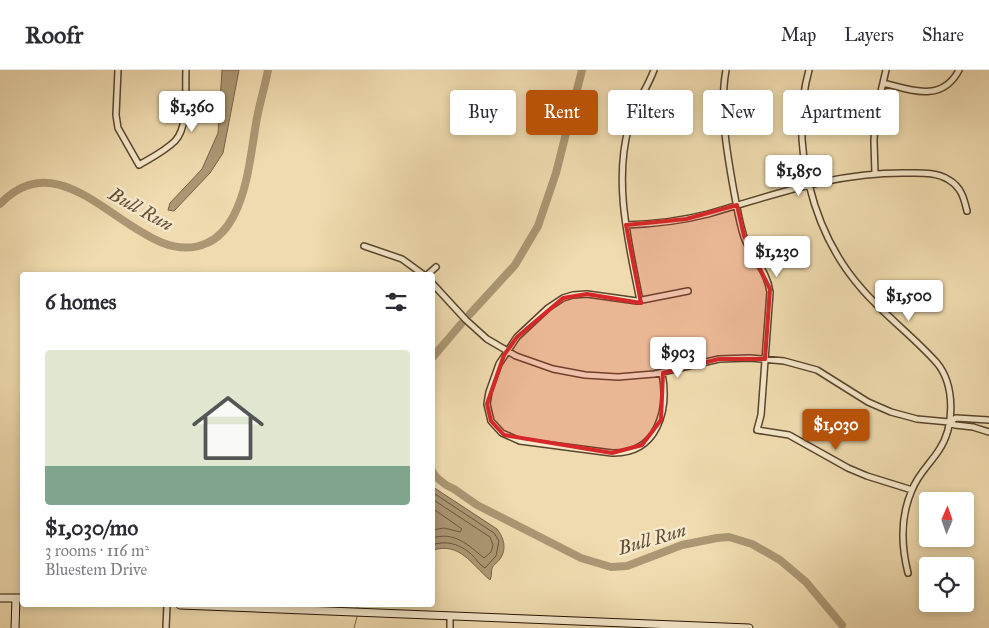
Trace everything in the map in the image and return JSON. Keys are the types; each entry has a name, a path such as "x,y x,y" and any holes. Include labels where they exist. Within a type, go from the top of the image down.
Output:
{"street":[{"path":"118,70 117,123 122,138 139,165 169,147 180,135 184,122 186,70"},
{"path":"640,301 626,225 622,179 626,140 634,111 654,70"},
{"path":"726,70 724,131 737,205 744,236 764,273 770,289 760,415 757,430 789,435 848,468 866,476 912,490"},
{"path":"809,70 801,122 803,144 814,204 825,231 840,259 874,303 934,360 942,370 950,393 949,422 942,446 923,470 912,490 906,509 903,552 908,573"},
{"path":"875,174 874,126 878,100 886,70"},
{"path":"883,84 917,92 932,92 947,85 959,70"},
{"path":"626,225 686,219 810,184 875,174 924,174 944,177 960,190 967,211"},
{"path":"364,246 402,259 422,272"},
{"path":"430,272 436,267"},
{"path":"435,286 480,334 506,351 541,365 585,375 618,377 662,373 696,363 719,359 765,359 793,363 817,370 868,402 891,412 917,419 949,422 989,432"},
{"path":"662,373 665,398 661,420 651,438 636,449 621,453 520,441 507,437 491,421 488,411 488,392 506,351 517,337 548,308 566,297 587,294 640,301 688,291"},
{"path":"949,422 956,418 989,420"},
{"path":"0,598 19,598 15,628"},
{"path":"166,628 167,607"},
{"path":"266,607 749,628"},
{"path":"450,616 450,628"}],"highlighted area":[{"path":"737,205 744,236 770,289 765,359 719,359 663,373 661,420 642,445 612,453 504,435 491,421 487,404 504,355 517,337 563,298 587,294 641,303 626,225 686,219"}],"water":[{"path":"222,70 239,70 223,153 210,173 174,211 168,210 170,203 202,169 218,133"},
{"path":"435,488 497,529 504,544 500,559 492,568 490,580 471,561 458,552 442,548 435,550"}],"waterway":[{"name":"Bull Run","path":"0,204 26,186 53,183 79,192 156,240 181,247 207,243 219,235 228,225 243,193 268,70"},
{"name":"Bull Run","path":"470,314 515,265 538,226 556,173 582,70"},
{"name":"Bull Run","path":"435,354 461,324"},
{"name":"Bull Run","path":"435,476 477,505 581,558 611,567 627,566 682,545 717,538 729,537 752,544 780,560 806,582 842,625"},
{"path":"354,628 357,617"}]}
